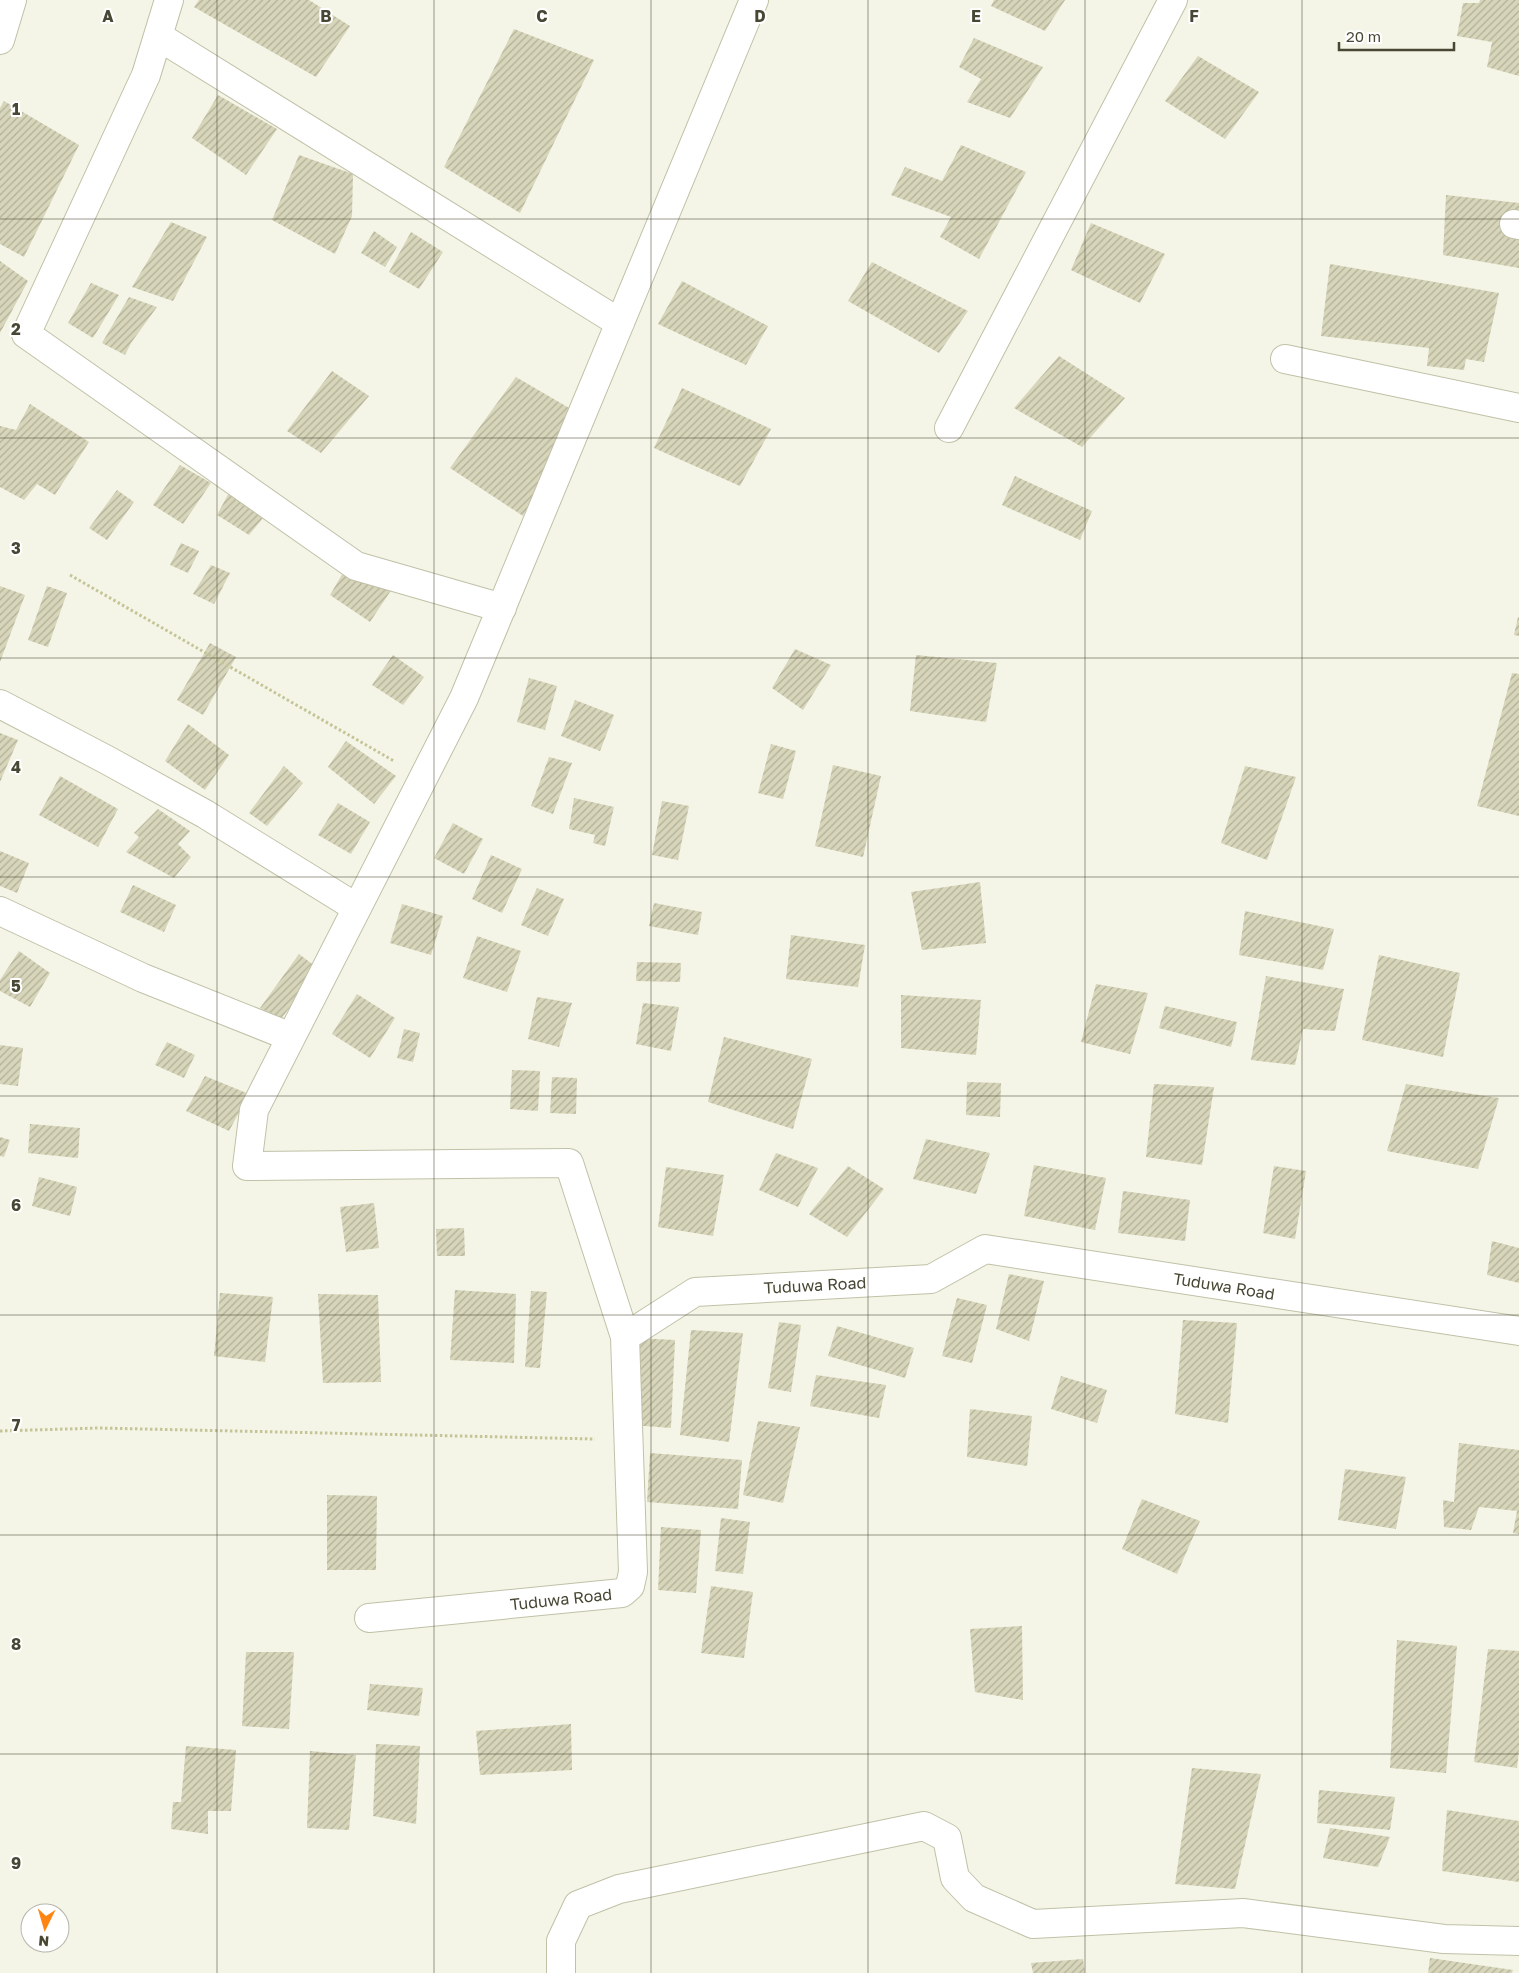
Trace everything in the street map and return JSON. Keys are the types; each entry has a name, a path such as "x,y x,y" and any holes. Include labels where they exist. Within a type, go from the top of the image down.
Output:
{"street":[{"path":"0,40 12,0"},
{"path":"169,0 146,75 26,334 356,566 502,608"},
{"path":"625,1337 569,1163 247,1166 254,1110 464,698 754,0"},
{"path":"949,428 1173,0"},
{"path":"158,36 620,323"},
{"path":"1285,360 1519,408"},
{"path":"0,704 205,814 357,908"},
{"path":"2,918 143,978 291,1037"},
{"name":"Tuduwa Road","path":"369,1618 622,1593 630,1586 633,1572 625,1337 695,1292 931,1278 985,1249 1519,1331"},
{"path":"561,1973 561,1941 578,1905 619,1889 924,1826 947,1838 956,1878 974,1898 1033,1924 1243,1913 1444,1939 1519,1941"}],"path":[{"path":"70,575 423,777"},
{"path":"0,1431 99,1428 628,1440"}],"building":[{"path":"199,0 309,0 350,26 316,77 194,7"},
{"path":"994,0 1065,0 1045,31 991,6"},
{"path":"1480,0 1519,0 1519,76 1487,67 1492,42 1457,36 1463,3 1479,3"},
{"path":"514,29 594,60 520,213 444,167"},
{"path":"974,38 1043,67 1010,118 967,102 981,79 959,67"},
{"path":"1198,56 1259,92 1225,139 1165,101"},
{"path":"218,95 277,129 246,175 192,138"},
{"path":"4,101 79,145 24,257 0,244 0,108"},
{"path":"961,145 1026,172 979,259 940,237 951,217 891,195 905,167 942,181"},
{"path":"299,155 353,174 352,216 335,254 272,220"},
{"path":"1446,195 1519,203 1519,268 1443,255"},
{"path":"171,222 207,237 173,301 132,287"},
{"path":"1091,223 1165,254 1140,303 1071,270"},
{"path":"374,231 397,247 385,267 361,253"},
{"path":"411,232 443,252 419,289 389,272"},
{"path":"0,261 28,281 0,333"},
{"path":"872,262 968,311 939,353 848,301"},
{"path":"1330,264 1499,293 1484,362 1466,359 1464,370 1427,366 1429,348 1321,336"},
{"path":"682,281 768,326 746,365 658,324"},
{"path":"91,283 119,295 93,338 68,323"},
{"path":"129,297 157,307 131,343 125,355 102,343"},
{"path":"1059,356 1125,398 1082,447 1014,408"},
{"path":"332,371 369,396 321,453 287,431"},
{"path":"516,377 576,412 523,516 450,468"},
{"path":"682,388 771,429 740,486 654,448"},
{"path":"30,404 89,442 55,495 37,484 24,500 0,487 0,426 16,430"},
{"path":"180,465 211,483 183,524 153,505"},
{"path":"1015,476 1092,511 1080,540 1002,505"},
{"path":"232,487 268,512 249,535 217,515"},
{"path":"117,490 134,502 107,540 89,528"},
{"path":"181,543 199,551 188,573 170,565"},
{"path":"211,565 230,573 214,604 193,594"},
{"path":"347,566 394,586 370,622 330,595"},
{"path":"0,586 25,595 0,662"},
{"path":"47,586 67,593 48,647 28,640"},
{"path":"1519,617 1519,636 1514,635"},
{"path":"210,643 236,657 203,715 177,700"},
{"path":"795,649 831,665 803,710 772,688"},
{"path":"393,655 424,677 403,705 372,685"},
{"path":"916,655 997,663 986,722 910,711"},
{"path":"1512,673 1519,674 1519,816 1477,806"},
{"path":"529,678 557,686 545,730 517,722"},
{"path":"575,700 614,715 600,751 561,736"},
{"path":"188,724 229,755 205,790 165,761"},
{"path":"0,733 18,740 0,782"},
{"path":"346,741 396,776 374,804 328,767"},
{"path":"771,744 796,751 783,799 758,793"},
{"path":"549,757 572,763 553,814 531,806"},
{"path":"833,765 881,776 863,857 815,846"},
{"path":"284,766 303,783 267,826 249,813"},
{"path":"1245,766 1296,777 1267,860 1221,843"},
{"path":"60,776 118,809 98,847 39,815"},
{"path":"574,798 614,807 605,846 593,843 595,835 569,829"},
{"path":"662,801 689,806 678,860 652,855"},
{"path":"338,803 370,822 351,854 318,835"},
{"path":"158,809 190,831 178,844 191,857 174,878 126,852 139,837 134,833"},
{"path":"453,823 483,839 464,874 434,858"},
{"path":"0,851 29,863 17,893 0,886"},
{"path":"491,855 522,869 502,913 472,899"},
{"path":"980,882 986,943 922,950 911,892"},
{"path":"133,885 176,905 164,932 120,912"},
{"path":"537,888 564,899 548,936 521,925"},
{"path":"654,903 702,912 698,935 649,926"},
{"path":"402,904 443,916 431,955 390,943"},
{"path":"1245,911 1334,929 1323,970 1239,955"},
{"path":"791,935 865,945 858,987 786,979"},
{"path":"477,936 521,951 507,992 463,978"},
{"path":"19,951 50,973 30,1007 0,991 0,980"},
{"path":"299,954 319,969 281,1019 260,1008"},
{"path":"1379,955 1460,973 1443,1057 1362,1040"},
{"path":"637,962 681,963 680,982 636,981"},
{"path":"1266,976 1344,989 1335,1031 1303,1029 1295,1065 1251,1060"},
{"path":"1096,984 1148,993 1130,1054 1081,1042"},
{"path":"357,994 395,1018 370,1058 332,1034"},
{"path":"901,995 981,1000 976,1055 901,1048"},
{"path":"537,997 572,1003 559,1047 528,1039"},
{"path":"643,1003 679,1007 671,1051 636,1044"},
{"path":"1165,1006 1237,1022 1231,1047 1159,1028"},
{"path":"404,1029 420,1033 413,1062 397,1058"},
{"path":"724,1037 812,1059 793,1129 708,1102"},
{"path":"167,1042 195,1055 184,1078 155,1065"},
{"path":"0,1045 23,1048 18,1086 0,1084"},
{"path":"512,1070 540,1071 538,1111 510,1109"},
{"path":"205,1076 249,1094 229,1131 186,1111"},
{"path":"552,1077 577,1078 576,1114 550,1113"},
{"path":"967,1082 1001,1083 1000,1117 966,1115"},
{"path":"1154,1084 1214,1087 1202,1165 1146,1157"},
{"path":"1406,1084 1499,1098 1478,1169 1387,1151"},
{"path":"30,1124 80,1128 78,1158 28,1153"},
{"path":"0,1137 10,1140 4,1157 0,1156"},
{"path":"926,1139 990,1153 976,1194 913,1179"},
{"path":"776,1153 818,1168 798,1207 759,1190"},
{"path":"1034,1165 1106,1178 1095,1230 1024,1216"},
{"path":"848,1166 884,1189 847,1237 809,1214"},
{"path":"1274,1166 1306,1171 1295,1239 1263,1233"},
{"path":"666,1167 724,1175 713,1236 658,1227"},
{"path":"39,1177 77,1187 70,1216 32,1206"},
{"path":"1123,1191 1190,1200 1185,1241 1118,1233"},
{"path":"374,1203 379,1248 346,1252 340,1207"},
{"path":"464,1228 465,1256 437,1256 436,1229"},
{"path":"1492,1241 1519,1248 1519,1283 1487,1275"},
{"path":"1009,1274 1044,1281 1029,1341 996,1329"},
{"path":"455,1290 516,1294 514,1363 450,1360"},
{"path":"531,1291 547,1292 540,1368 525,1367"},
{"path":"220,1293 273,1297 265,1362 214,1356"},
{"path":"318,1294 378,1295 381,1382 323,1383"},
{"path":"957,1298 987,1305 972,1363 942,1356"},
{"path":"1183,1320 1237,1323 1228,1423 1175,1414"},
{"path":"779,1322 801,1325 791,1392 768,1388"},
{"path":"837,1326 914,1348 905,1378 828,1356"},
{"path":"691,1330 743,1333 729,1442 680,1435"},
{"path":"635,1338 675,1340 671,1428 631,1425"},
{"path":"816,1375 886,1385 879,1418 810,1406"},
{"path":"1061,1376 1107,1390 1097,1423 1051,1409"},
{"path":"970,1409 1032,1416 1027,1466 967,1457"},
{"path":"758,1421 800,1427 783,1503 743,1495"},
{"path":"1459,1443 1519,1450 1519,1534 1513,1533 1517,1511 1479,1507 1471,1530 1444,1527 1443,1500 1454,1502"},
{"path":"650,1453 742,1460 738,1509 647,1502"},
{"path":"1345,1469 1406,1477 1396,1529 1338,1520"},
{"path":"327,1495 377,1496 376,1570 327,1570"},
{"path":"1142,1499 1200,1521 1177,1574 1122,1549"},
{"path":"721,1518 750,1522 743,1574 715,1571"},
{"path":"661,1527 701,1530 696,1593 658,1590"},
{"path":"711,1586 753,1592 744,1658 701,1653"},
{"path":"1022,1626 1023,1700 975,1692 970,1629"},
{"path":"1397,1640 1457,1646 1446,1773 1390,1768"},
{"path":"1488,1649 1519,1651 1519,1750 1517,1768 1474,1762"},
{"path":"246,1652 294,1652 289,1729 242,1726"},
{"path":"370,1684 423,1688 419,1716 367,1710"},
{"path":"571,1724 572,1770 480,1775 476,1731"},
{"path":"376,1744 420,1746 416,1824 373,1816"},
{"path":"186,1746 236,1750 231,1811 208,1811 208,1834 171,1829 173,1802 181,1802"},
{"path":"310,1751 356,1755 349,1830 307,1828"},
{"path":"1192,1768 1261,1774 1235,1889 1175,1884"},
{"path":"1319,1790 1395,1797 1390,1830 1317,1823"},
{"path":"1447,1810 1519,1821 1519,1882 1442,1871"},
{"path":"1330,1828 1390,1837 1378,1867 1323,1858"},
{"path":"1430,1958 1513,1970 1512,1973 1428,1973"},
{"path":"1083,1959 1085,1973 1033,1973 1031,1963"}]}
